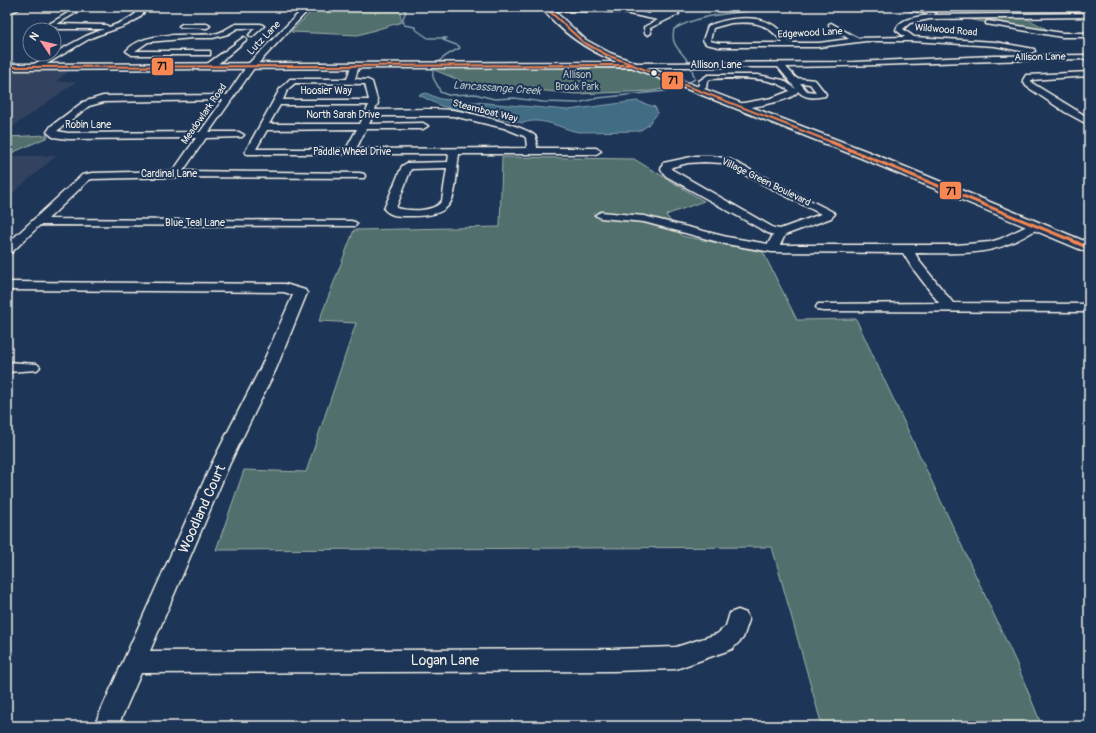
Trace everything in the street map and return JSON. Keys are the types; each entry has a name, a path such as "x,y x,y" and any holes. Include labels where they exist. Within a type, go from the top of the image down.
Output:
{"main road":[{"path":"546,8 583,42 629,65 741,106 865,155 1089,248"},
{"path":"600,65 611,63 611,59 607,55"},
{"name":"Allison Lane","path":"7,67 629,65"},
{"path":"652,74 648,69 666,65"}],"street":[{"path":"7,13 19,7"},
{"path":"83,7 52,24 59,27 117,27"},
{"path":"40,67 58,58 62,53 88,37 117,27 141,13 144,7"},
{"name":"Lutz Lane","path":"251,66 308,7"},
{"path":"900,7 1062,35 1089,35"},
{"path":"546,8 619,10 664,19"},
{"name":"Wildwood Road","path":"1042,57 1032,51 1007,46 958,41 912,39 899,30 900,27 908,21 948,16 1088,11"},
{"path":"646,15 676,14 647,27 648,32"},
{"name":"Edgewood Lane","path":"789,45 772,27 756,21 728,22 711,26 706,38 706,41 718,45 754,51 789,45 829,44 855,40 912,39"},
{"path":"162,39 185,24 213,26"},
{"path":"831,25 855,40"},
{"path":"220,26 261,26 252,35"},
{"path":"207,53 130,52 142,42 162,39 180,42 226,33 236,26"},
{"path":"184,53 208,36"},
{"path":"210,66 244,38"},
{"path":"148,66 180,42"},
{"path":"754,51 763,65"},
{"name":"Allison Lane","path":"629,65 886,64 947,60 1089,57"},
{"path":"781,64 795,80"},
{"path":"349,152 374,103 368,82 350,81 355,65"},
{"name":"Meadowlark Road","path":"176,174 228,97 251,66"},
{"path":"1087,75 1038,75 1028,78 1027,80 1028,84 1089,122"},
{"path":"696,90 703,86 703,81 708,77 758,76 776,80 794,90 793,93 783,97 741,106"},
{"name":"Paddle Wheel Drive","path":"350,81 293,81 284,90 250,152 596,151"},
{"name":"Robin Lane","path":"228,97 103,99 86,104 54,128 52,132 56,135 68,136 239,136"},
{"name":"Hoosier Way","path":"277,102 374,103"},
{"name":"Steamboat Way","path":"370,113 453,113 497,123 527,134 531,137 532,152"},
{"name":"North Sarah Drive","path":"264,127 423,126"},
{"path":"452,165 407,166 390,210 394,212 434,212 441,209 447,201 454,152"},
{"name":"Village Green Boulevard","path":"716,159 725,161 829,214 780,233 770,230 670,174 666,170 667,165 685,161 716,159"},
{"name":"Cardinal Lane","path":"7,250 89,176 176,174 360,176"},
{"path":"601,215 644,219 726,240 772,248 956,249 991,246 1010,239 1035,226"},
{"name":"Blue Teal Lane","path":"38,222 351,224"},
{"path":"772,248 780,233"},
{"path":"907,249 915,263 950,308"},
{"name":"Woodland Court","path":"7,286 277,288 292,290 300,293 266,374 221,463 106,726"},
{"path":"823,307 1089,308"},
{"path":"7,367 32,367"},
{"name":"Logan Lane","path":"135,662 613,660 676,658 724,642 735,631 738,620"}],"shaded area":[{"path":"7,67 73,67 56,82 76,82 7,131"},
{"path":"426,93 440,99 568,110 637,101 655,107 658,113 647,126 639,131 579,132 545,122 531,121 523,123 441,106 419,95"},
{"path":"7,156 56,156 7,198"}],"green space":[{"path":"320,7 394,7 399,8 402,22 358,35 291,32 314,9"},
{"path":"948,16 1022,16 1056,34"},
{"name":"Allison Brook Park","path":"432,67 631,68 682,85 652,91 576,94 466,83 432,69"},
{"path":"47,135 48,137 7,155 7,137"},
{"path":"502,157 634,159 704,201 666,215 682,236 763,252 797,320 856,319 1016,662 1042,726 822,726 772,547 216,550 244,470 306,472 356,323 319,321 354,230 500,227"}],"waterway":[{"name":"Lancassange Creek","path":"398,7 406,11 403,18 404,25 415,27 415,29 428,38 447,38 443,40 459,46 460,48 442,59 435,67 433,72 433,77 440,92 448,95 475,94 494,99 514,98 543,102 578,103 598,98 666,91 670,88 679,87"},
{"name":"Lancassange Creek","path":"689,63 675,44 673,35 674,29 686,23 711,16 777,7"},
{"name":"Lancassange Creek","path":"688,83 695,79 691,67"}],"transit line":[{"name":"71","path":"545,7 583,42 607,55 865,155 1089,248"},
{"name":"71","path":"7,67 629,65"}]}
